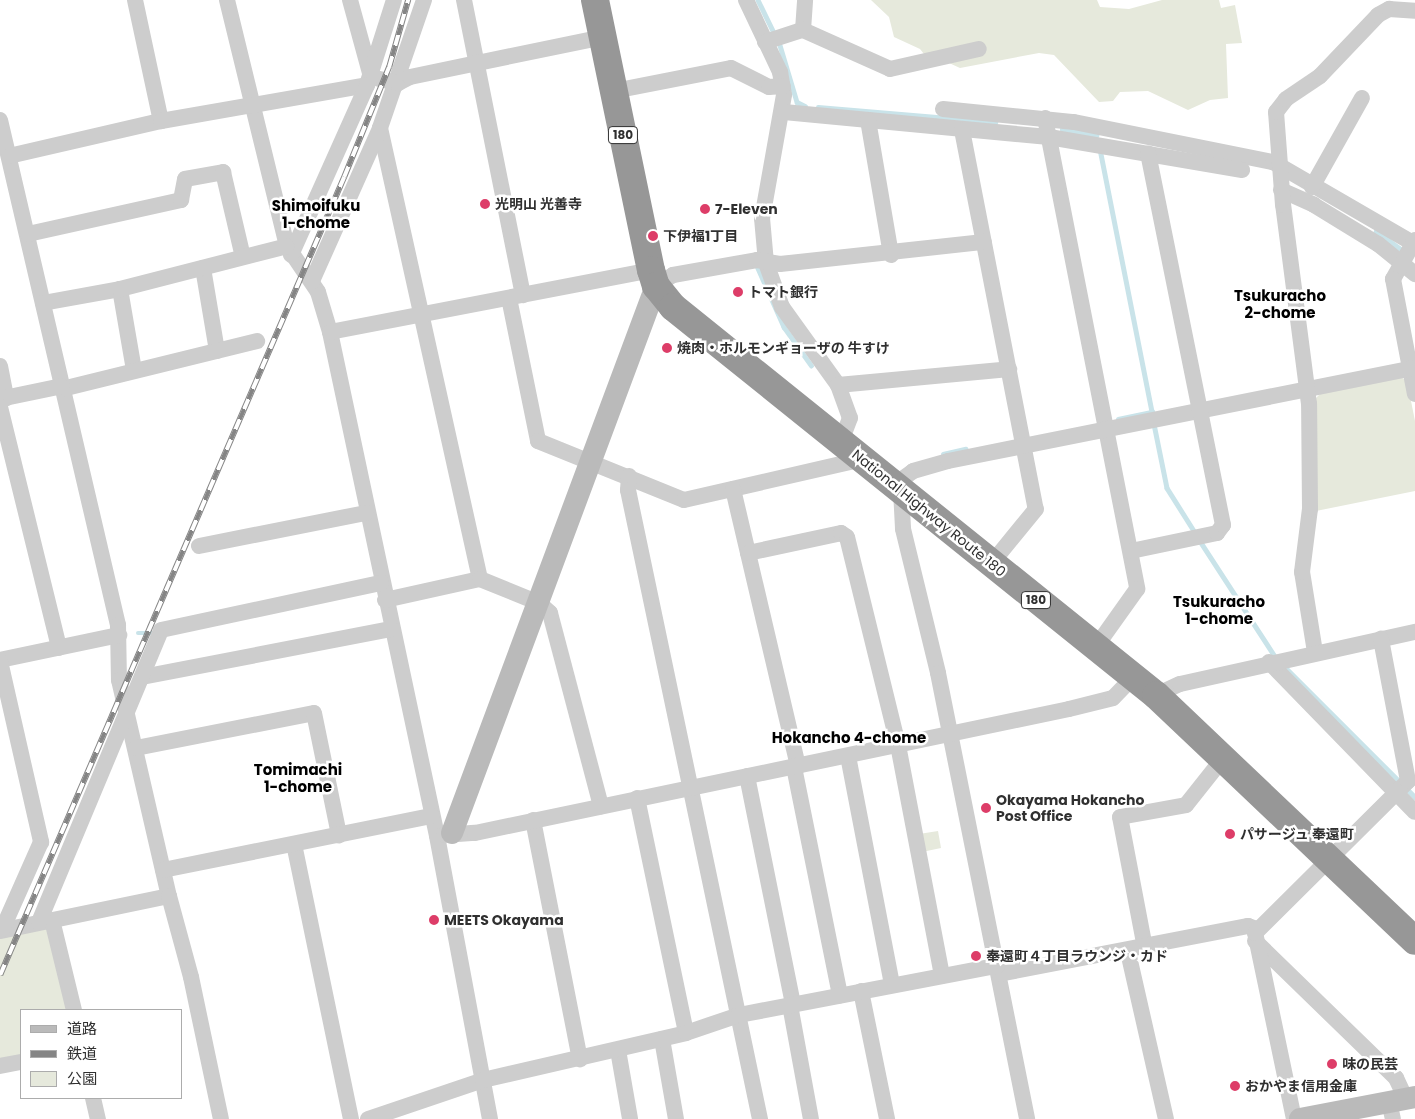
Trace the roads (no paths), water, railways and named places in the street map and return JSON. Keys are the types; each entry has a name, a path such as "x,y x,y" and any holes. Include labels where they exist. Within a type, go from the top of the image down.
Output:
{"highway":[{"name":"National Highway Route 180","path":"597,0 653,278 673,307 1156,696 1224,756 1329,860 1415,941"}],"street":[{"path":"136,0 161,121"},
{"path":"227,0 250,107 289,250 312,281 330,332 366,513 432,816 444,834 490,1119"},
{"path":"350,0 369,81"},
{"path":"289,250 369,81 394,0"},
{"path":"312,281 398,83 424,0"},
{"path":"464,0 477,63 538,441 629,476 684,500 863,459"},
{"path":"746,0 773,39 783,90 784,112 762,218 766,263 782,308 838,385 850,418 841,441"},
{"path":"803,30 805,0"},
{"path":"1315,652 1302,572 1310,509 1307,390 1274,125 1279,107 1320,76 1378,16 1390,9 1415,11"},
{"path":"773,39 803,30 890,68 979,48"},
{"path":"7,164 161,121 250,107 369,81 398,83 477,63 603,37"},
{"path":"614,91 731,68 770,87 783,90"},
{"path":"1312,187 1362,98"},
{"path":"943,109 973,123"},
{"path":"784,112 868,120 1047,127 1146,146 1280,176 1312,187 1410,250 1415,274"},
{"path":"0,120 7,164 28,234 119,635 118,670 164,870 168,896 191,976 221,1119"},
{"path":"868,120 891,255"},
{"path":"973,123 984,242 1036,509 991,564"},
{"path":"1047,127 1100,146 1146,146 1242,170"},
{"path":"1047,127 1137,589 1095,648"},
{"path":"380,128 423,314 480,579"},
{"path":"1131,551 1217,533 1223,525 1146,146"},
{"path":"28,234 181,200 185,179 223,172 243,257"},
{"path":"1280,176 1322,210 1410,250"},
{"path":"330,332 516,296 653,278 757,260 766,263 891,255 984,242"},
{"path":"43,303 120,289 243,257 289,250"},
{"path":"1410,250 1393,279 1413,369 1415,394"},
{"path":"203,268 217,351"},
{"path":"444,834 540,603 653,278"},
{"path":"120,289 134,370"},
{"path":"2,401 257,341"},
{"path":"0,366 2,401 59,648"},
{"path":"838,385 1009,369"},
{"path":"1027,1119 951,734 903,529 898,488 924,467 1413,369"},
{"path":"629,476 628,490 694,786 760,1119"},
{"path":"733,489 796,766 840,996"},
{"path":"199,546 366,513"},
{"path":"748,554 841,533 847,537 898,745 942,976"},
{"path":"385,600 480,579 540,603 556,624 601,806"},
{"path":"74,1009 45,921 161,630 381,583"},
{"path":"142,677 391,629"},
{"path":"1156,696 1180,684 1315,652 1415,632"},
{"path":"1,930 40,842 0,661 119,635"},
{"path":"1381,639 1401,788"},
{"path":"1276,661 1401,788 1415,812"},
{"path":"444,834 475,833 694,786 848,756 1113,698 1133,677"},
{"path":"136,748 314,713 339,835"},
{"path":"848,756 892,985"},
{"path":"1145,948 1120,818 1186,805 1224,756"},
{"path":"747,776 792,1005 811,1119"},
{"path":"1256,935 1401,788"},
{"path":"637,798 686,1033"},
{"path":"164,870 432,816"},
{"path":"533,820 580,1059"},
{"path":"294,844 351,1119"},
{"path":"1,930 168,896"},
{"path":"368,1119 483,1080 686,1033 739,1015 942,976 1128,952 1248,926 1396,1078 1401,1104 1300,1119"},
{"path":"1256,935 1294,1119"},
{"path":"1128,952 1166,1119"},
{"path":"862,991 887,1119"},
{"path":"662,1039 676,1119"},
{"path":"618,1050 630,1119"},
{"path":"0,1066 20,1062"},
{"path":"93,1099 98,1119"}],"waterway":[{"path":"758,0 775,35"},
{"path":"779,42 797,102 805,106"},
{"path":"818,107 995,122"},
{"path":"1062,129 1096,135"},
{"path":"1100,149 1153,417"},
{"path":"1376,231 1404,251"},
{"path":"757,266 784,327 811,365"},
{"path":"1118,419 1152,412"},
{"path":"1154,424 1167,488 1196,534"},
{"path":"943,454 965,449"},
{"path":"1200,541 1276,658"},
{"path":"138,633 154,633"},
{"path":"1283,665 1415,797"}],"railway":[{"path":"0,975 344,177 389,67 408,0"}],"place":[{"name":"光明山 光善寺","path":"485,204"},
{"name":"7-Eleven","path":"705,209"},
{"name":"下伊福1丁目","path":"653,236"},
{"name":"トマト銀行","path":"738,292"},
{"name":"焼肉・ホルモンギョーザの 牛すけ","path":"667,348"},
{"name":"Okayama Hokancho Post Office","path":"986,808"},
{"name":"パサージュ 奉還町","path":"1230,834"},
{"name":"MEETS Okayama","path":"434,920"},
{"name":"奉還町４丁目ラウンジ・カド","path":"976,956"},
{"name":"味の民芸","path":"1332,1064"},
{"name":"おかやま信用金庫","path":"1235,1086"}],"district":[{"name":"Shimoifuku 1-chome","path":"316,214"},
{"name":"Tsukuracho 2-chome","path":"1280,304"},
{"name":"Tsukuracho 1-chome","path":"1219,610"},
{"name":"Hokancho 4-chome","path":"849,738"},
{"name":"Tomimachi 1-chome","path":"298,778"}]}
